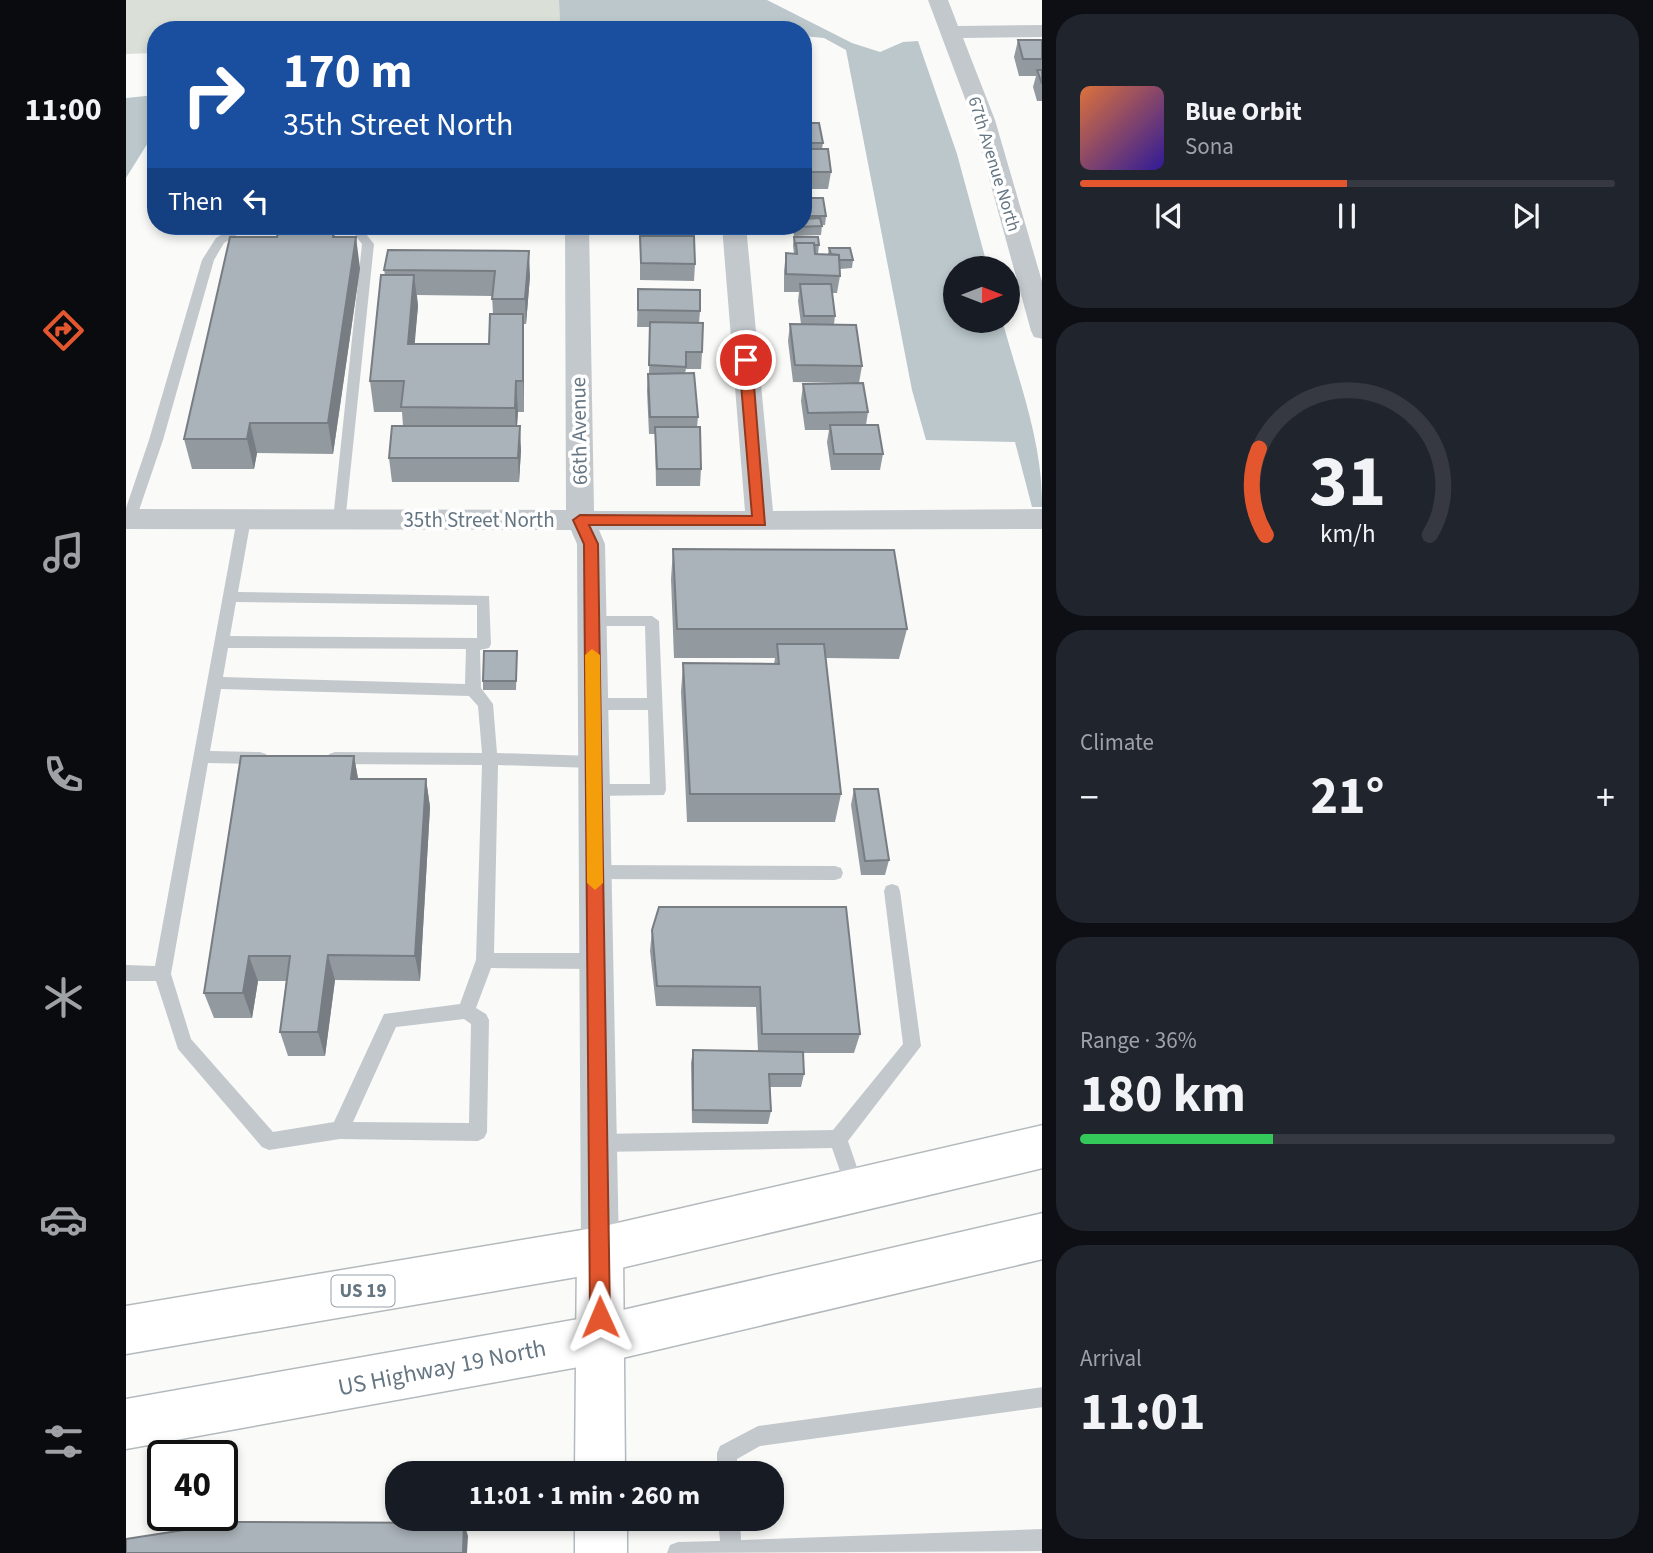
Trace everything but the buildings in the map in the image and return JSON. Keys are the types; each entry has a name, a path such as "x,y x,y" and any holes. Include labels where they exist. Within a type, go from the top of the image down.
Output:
{"main road":[{"name":"US 19","path":"126,1330 600,1250 1042,1146"},
{"name":"US Highway 19 North","path":"126,1424 601,1339 1042,1236"},
{"name":"66th Avenue","path":"600,1250 600,1461"},
{"path":"601,1531 601,1553"}],"street":[{"name":"67th Avenue North","path":"938,0 948,32 984,120 1042,331"},
{"path":"948,32 1042,31"},
{"name":"66th Avenue","path":"577,235 580,520 591,544 600,1250"},
{"path":"735,235 760,521"},
{"name":"35th Street North","path":"127,523 244,519 1042,519"}],"lane":[{"path":"127,523 156,440 208,260 220,241 228,235"},
{"path":"340,520 368,244 360,235"},
{"path":"244,519 162,974 184,1043 269,1141 340,1130 478,1132 480,1020 466,1011 390,1020 340,1130"},
{"path":"222,642 484,644 484,600 230,597"},
{"path":"325,758 490,760 594,776 658,790 652,621 592,621"},
{"path":"466,1011 485,960 490,760 485,704 473,690 473,644"},
{"path":"215,683 473,690"},
{"path":"593,704 655,704"},
{"path":"201,757 270,758"},
{"path":"595,872 835,873"},
{"path":"838,1139 912,1046 892,891"},
{"path":"485,960 596,961"},
{"path":"126,974 162,974"},
{"path":"598,1143 838,1139"},
{"path":"838,1139 856,1191"},
{"path":"727,1461 727,1454 758,1436 1042,1397"},
{"path":"730,1531 731,1551"},
{"path":"678,1553 1042,1540"}],"shaded area":[{"path":"126,0 559,0 560,21 147,21 147,53 126,54"},
{"path":"559,0 767,0 809,21 560,21"},
{"path":"812,23 852,43 880,52 903,42 918,41 957,154 985,256 943,256 943,333 1006,333 1034,436 1039,460 1042,507 1032,507 1015,442 926,440 912,390 846,50 824,38 812,37"},
{"path":"147,96 147,144 126,178 126,98"}],"slow traffic":[{"path":"592,655 595,883"}],"route":[{"path":"600,1317 591,544 580,520 760,521 746,360"}]}
